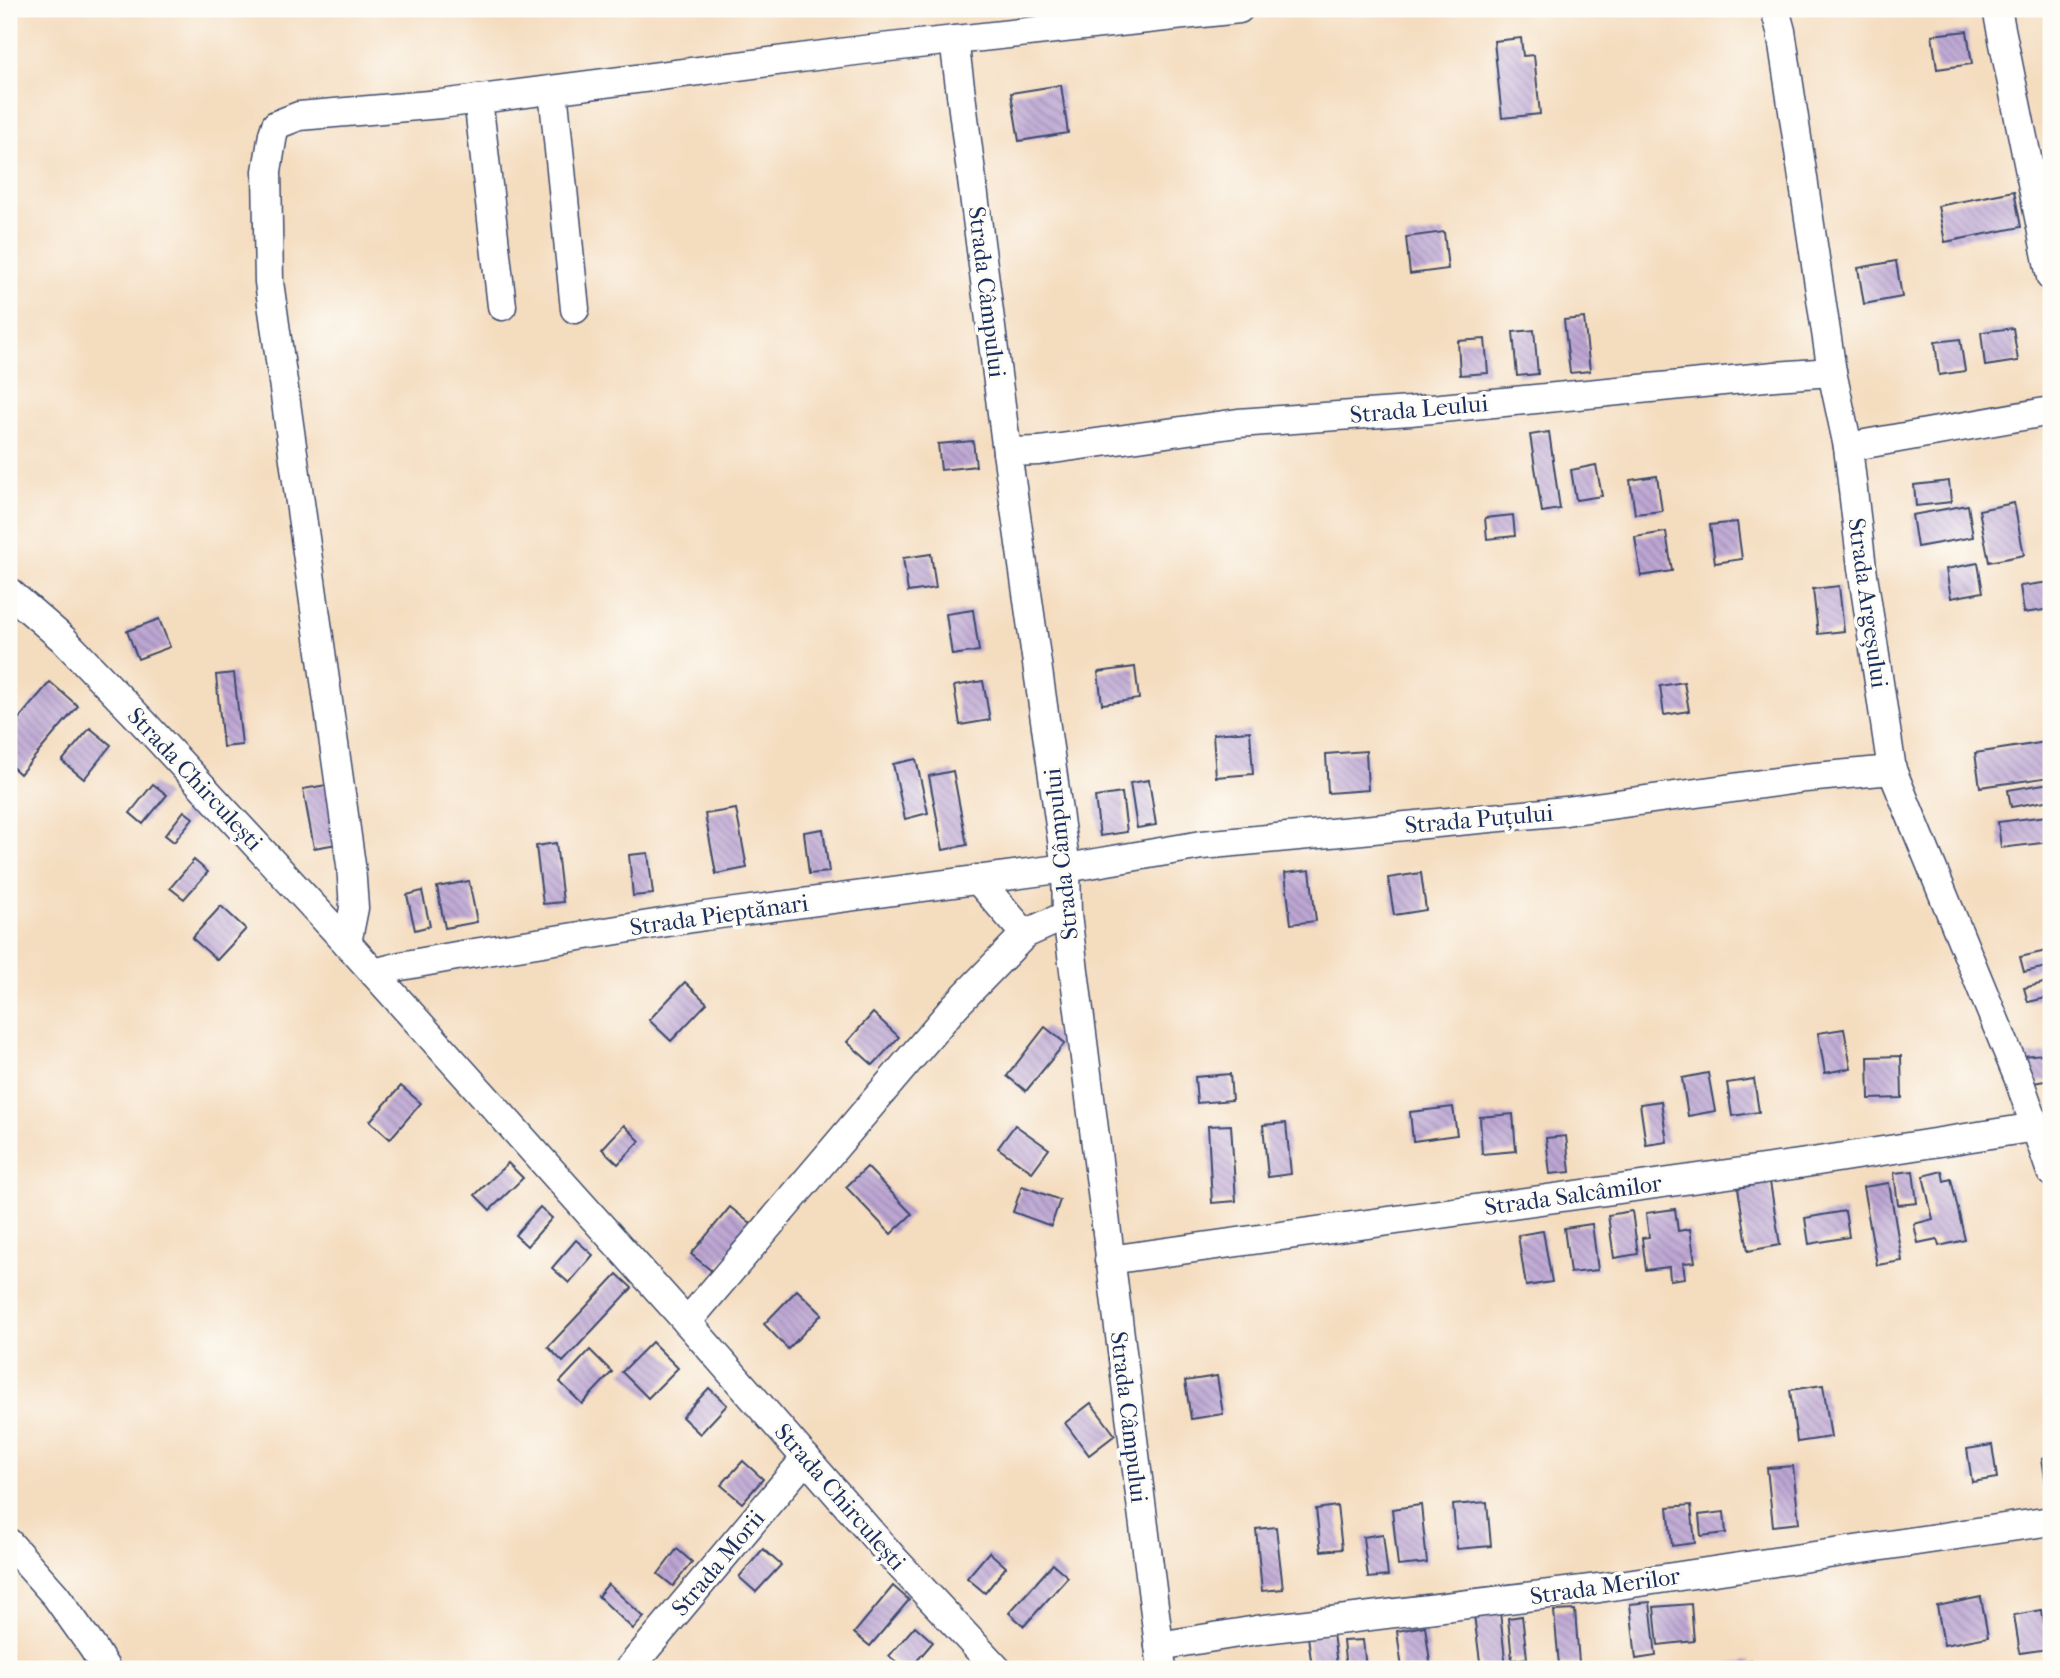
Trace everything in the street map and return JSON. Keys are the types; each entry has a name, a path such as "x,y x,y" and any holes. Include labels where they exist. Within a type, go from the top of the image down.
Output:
{"street":[{"path":"347,943 354,908 351,865 269,282 267,171 276,125 299,116 441,104 863,50 1239,9"},
{"name":"Strada Argeșului","path":"1775,9 1781,31 1832,372 1848,447 1862,568 1892,770 1943,891 2036,1127 2051,1172"},
{"path":"1997,9 2051,278"},
{"name":"Strada Câmpului","path":"954,40 1007,452 1066,868 1067,915 1160,1658"},
{"path":"553,90 575,309"},
{"path":"478,99 502,306"},
{"name":"Strada Leului","path":"1007,452 1039,451 1238,423 1410,411 1832,372"},
{"path":"1848,447 2051,411"},
{"name":"Strada Chirculești","path":"9,592 63,639 347,943 687,1322 893,1558 997,1669"},
{"name":"Strada Puțului","path":"1066,868 1202,845 1566,810 1805,778 1892,770"},
{"name":"Strada Pieptănari","path":"374,973 450,957 691,918 1066,868"},
{"path":"977,878 1025,934"},
{"path":"687,1322 955,1006 1025,934 1067,915"},
{"name":"Strada Salcâmilor","path":"1109,1260 1798,1164 2036,1127"},
{"name":"Strada Morii","path":"629,1669 806,1458"},
{"name":"Strada Merilor","path":"1160,1658 1257,1630 1599,1588 2051,1521"},
{"path":"9,1543 56,1596 106,1669"}],"building":[{"path":"1967,31 1972,64 1937,69 1932,35"},
{"path":"1521,38 1523,56 1534,55 1540,114 1502,118 1494,41"},
{"path":"1061,85 1068,133 1019,141 1011,93"},
{"path":"2014,191 2021,227 1945,242 1938,206"},
{"path":"1444,232 1448,269 1410,274 1406,237"},
{"path":"1896,261 1902,297 1864,304 1858,268"},
{"path":"1584,318 1590,371 1570,373 1564,320"},
{"path":"2013,328 2018,361 1985,366 1981,332"},
{"path":"1534,330 1538,374 1517,376 1513,332"},
{"path":"1485,339 1488,373 1460,375 1458,341"},
{"path":"1960,339 1965,371 1939,375 1935,342"},
{"path":"1549,432 1560,509 1542,512 1530,435"},
{"path":"973,441 976,466 941,470 938,444"},
{"path":"1596,465 1602,496 1576,500 1571,470"},
{"path":"1657,476 1662,511 1635,514 1630,480"},
{"path":"1949,481 1951,502 1916,506 1914,485"},
{"path":"2014,503 2024,555 1989,562 1979,510"},
{"path":"1968,505 1973,537 1917,547 1912,515"},
{"path":"1513,515 1515,536 1487,539 1485,518"},
{"path":"1737,522 1742,559 1715,563 1710,525"},
{"path":"1666,532 1672,571 1641,576 1635,537"},
{"path":"931,554 936,588 908,592 903,558"},
{"path":"1978,563 1983,592 1951,598 1946,569"},
{"path":"2051,582 2051,609 2024,613 2020,586"},
{"path":"1839,586 1844,631 1818,634 1813,589"},
{"path":"973,610 979,651 952,655 946,614"},
{"path":"159,619 170,647 138,659 127,631"},
{"path":"1135,667 1139,699 1102,704 1098,672"},
{"path":"234,673 242,745 223,747 216,675"},
{"path":"983,681 990,720 960,725 954,686"},
{"path":"50,682 78,706 20,774 9,764 9,730"},
{"path":"1684,682 1689,711 1664,715 1660,686"},
{"path":"90,728 111,745 84,779 62,761"},
{"path":"1250,731 1253,774 1216,777 1213,734"},
{"path":"2046,742 2051,777 1980,787 1975,753"},
{"path":"1366,751 1368,790 1328,793 1326,754"},
{"path":"916,759 928,813 905,819 893,764"},
{"path":"953,771 967,845 943,850 929,776"},
{"path":"1149,780 1156,825 1137,828 1130,783"},
{"path":"2050,783 2051,800 2011,807 2008,790"},
{"path":"153,784 167,795 143,824 130,813"},
{"path":"327,785 337,844 314,848 303,789"},
{"path":"1122,793 1127,832 1100,836 1095,797"},
{"path":"736,809 747,868 716,874 705,814"},
{"path":"184,811 193,818 174,842 165,835"},
{"path":"2047,816 2050,842 2001,848 1998,822"},
{"path":"823,829 829,872 809,874 804,832"},
{"path":"556,843 563,902 543,904 536,846"},
{"path":"648,853 653,894 633,896 629,855"},
{"path":"194,860 208,872 184,899 170,888"},
{"path":"1310,870 1316,921 1291,924 1285,873"},
{"path":"1421,873 1426,910 1394,915 1388,878"},
{"path":"469,881 477,922 445,928 437,887"},
{"path":"422,891 430,926 415,930 407,895"},
{"path":"221,906 246,929 217,960 192,938"},
{"path":"2051,950 2051,966 2024,972 2020,957"},
{"path":"2051,981 2051,997 2028,1002 2024,988"},
{"path":"685,982 707,1003 671,1041 649,1020"},
{"path":"873,1013 899,1037 873,1065 847,1042"},
{"path":"1045,1027 1065,1043 1026,1091 1007,1076"},
{"path":"1844,1029 1851,1068 1825,1073 1818,1033"},
{"path":"2051,1053 2051,1080 2027,1084 2024,1056"},
{"path":"1901,1056 1902,1098 1869,1099 1868,1057"},
{"path":"1708,1073 1715,1111 1688,1116 1682,1078"},
{"path":"1230,1074 1232,1100 1197,1103 1195,1077"},
{"path":"1754,1079 1759,1112 1732,1116 1727,1083"},
{"path":"401,1086 421,1103 390,1139 370,1121"},
{"path":"1661,1101 1667,1142 1646,1145 1640,1104"},
{"path":"1453,1107 1457,1135 1413,1141 1410,1112"},
{"path":"1513,1114 1516,1151 1482,1154 1480,1117"},
{"path":"1286,1123 1291,1174 1268,1177 1263,1125"},
{"path":"624,1125 640,1141 618,1164 602,1149"},
{"path":"1015,1125 1049,1149 1032,1172 998,1148"},
{"path":"1231,1125 1236,1201 1212,1203 1208,1126"},
{"path":"1566,1136 1570,1172 1550,1174 1546,1138"},
{"path":"508,1163 523,1178 490,1210 475,1195"},
{"path":"867,1167 912,1214 891,1234 846,1187"},
{"path":"1913,1171 1917,1203 1898,1205 1894,1173"},
{"path":"1942,1171 1944,1181 1951,1179 1965,1240 1939,1246 1937,1239 1918,1243 1914,1224 1933,1219 1923,1176"},
{"path":"1770,1182 1780,1245 1748,1251 1738,1188"},
{"path":"1889,1183 1902,1261 1877,1265 1863,1187"},
{"path":"1022,1186 1060,1200 1051,1226 1013,1212"},
{"path":"540,1207 552,1218 527,1246 515,1235"},
{"path":"730,1207 752,1225 713,1272 691,1254"},
{"path":"1675,1209 1678,1231 1690,1229 1695,1262 1683,1263 1685,1278 1670,1280 1669,1267 1646,1270 1642,1238 1649,1237 1646,1213"},
{"path":"1632,1211 1638,1254 1614,1258 1608,1215"},
{"path":"1845,1211 1849,1237 1809,1244 1805,1218"},
{"path":"1592,1224 1598,1270 1570,1273 1564,1228"},
{"path":"1543,1231 1552,1282 1526,1286 1518,1235"},
{"path":"576,1240 593,1255 569,1283 552,1268"},
{"path":"617,1274 632,1288 563,1362 548,1347"},
{"path":"797,1290 822,1314 788,1349 764,1324"},
{"path":"652,1342 678,1368 648,1398 622,1372"},
{"path":"590,1350 612,1372 582,1404 560,1382"},
{"path":"1217,1376 1223,1414 1191,1419 1185,1381"},
{"path":"1823,1385 1831,1437 1797,1442 1790,1390"},
{"path":"709,1388 727,1405 700,1434 682,1417"},
{"path":"1091,1403 1115,1435 1089,1455 1065,1423"},
{"path":"1992,1445 1997,1478 1972,1482 1967,1449"},
{"path":"2051,1456 2051,1491 2047,1491 2042,1458"},
{"path":"743,1461 763,1479 742,1503 721,1485"},
{"path":"1793,1466 1799,1523 1773,1526 1767,1468"},
{"path":"1487,1502 1491,1546 1457,1549 1453,1505"},
{"path":"1421,1505 1427,1563 1398,1566 1392,1509"},
{"path":"1691,1505 1695,1543 1672,1546 1668,1507"},
{"path":"1337,1506 1342,1549 1321,1551 1316,1509"},
{"path":"1724,1512 1726,1533 1701,1536 1699,1515"},
{"path":"1276,1527 1283,1589 1262,1591 1256,1529"},
{"path":"1383,1534 1388,1576 1368,1578 1363,1537"},
{"path":"677,1549 692,1562 673,1586 658,1574"},
{"path":"763,1549 781,1565 756,1592 739,1577"},
{"path":"989,1552 1006,1567 985,1593 967,1578"},
{"path":"1053,1564 1068,1577 1024,1626 1009,1613"},
{"path":"608,1584 644,1617 633,1629 598,1596"},
{"path":"893,1586 909,1600 870,1646 854,1633"},
{"path":"1981,1597 1988,1637 1944,1645 1937,1606"},
{"path":"1650,1602 1656,1656 1636,1659 1630,1604"},
{"path":"1691,1604 1694,1641 1658,1645 1654,1607"},
{"path":"1575,1610 1579,1663 1559,1665 1554,1611"},
{"path":"2042,1610 2048,1649 2020,1653 2014,1615"},
{"path":"1500,1612 1506,1669 1481,1669 1474,1615"},
{"path":"1522,1616 1527,1658 1512,1660 1508,1618"},
{"path":"915,1626 933,1642 910,1669 905,1669 889,1656"},
{"path":"1425,1626 1431,1669 1402,1669 1397,1631"},
{"path":"1333,1633 1337,1665 1312,1668 1308,1636"},
{"path":"1363,1640 1366,1669 1346,1669 1343,1641"},
{"path":"1751,1661 1751,1669 1707,1669 1707,1667"}]}
